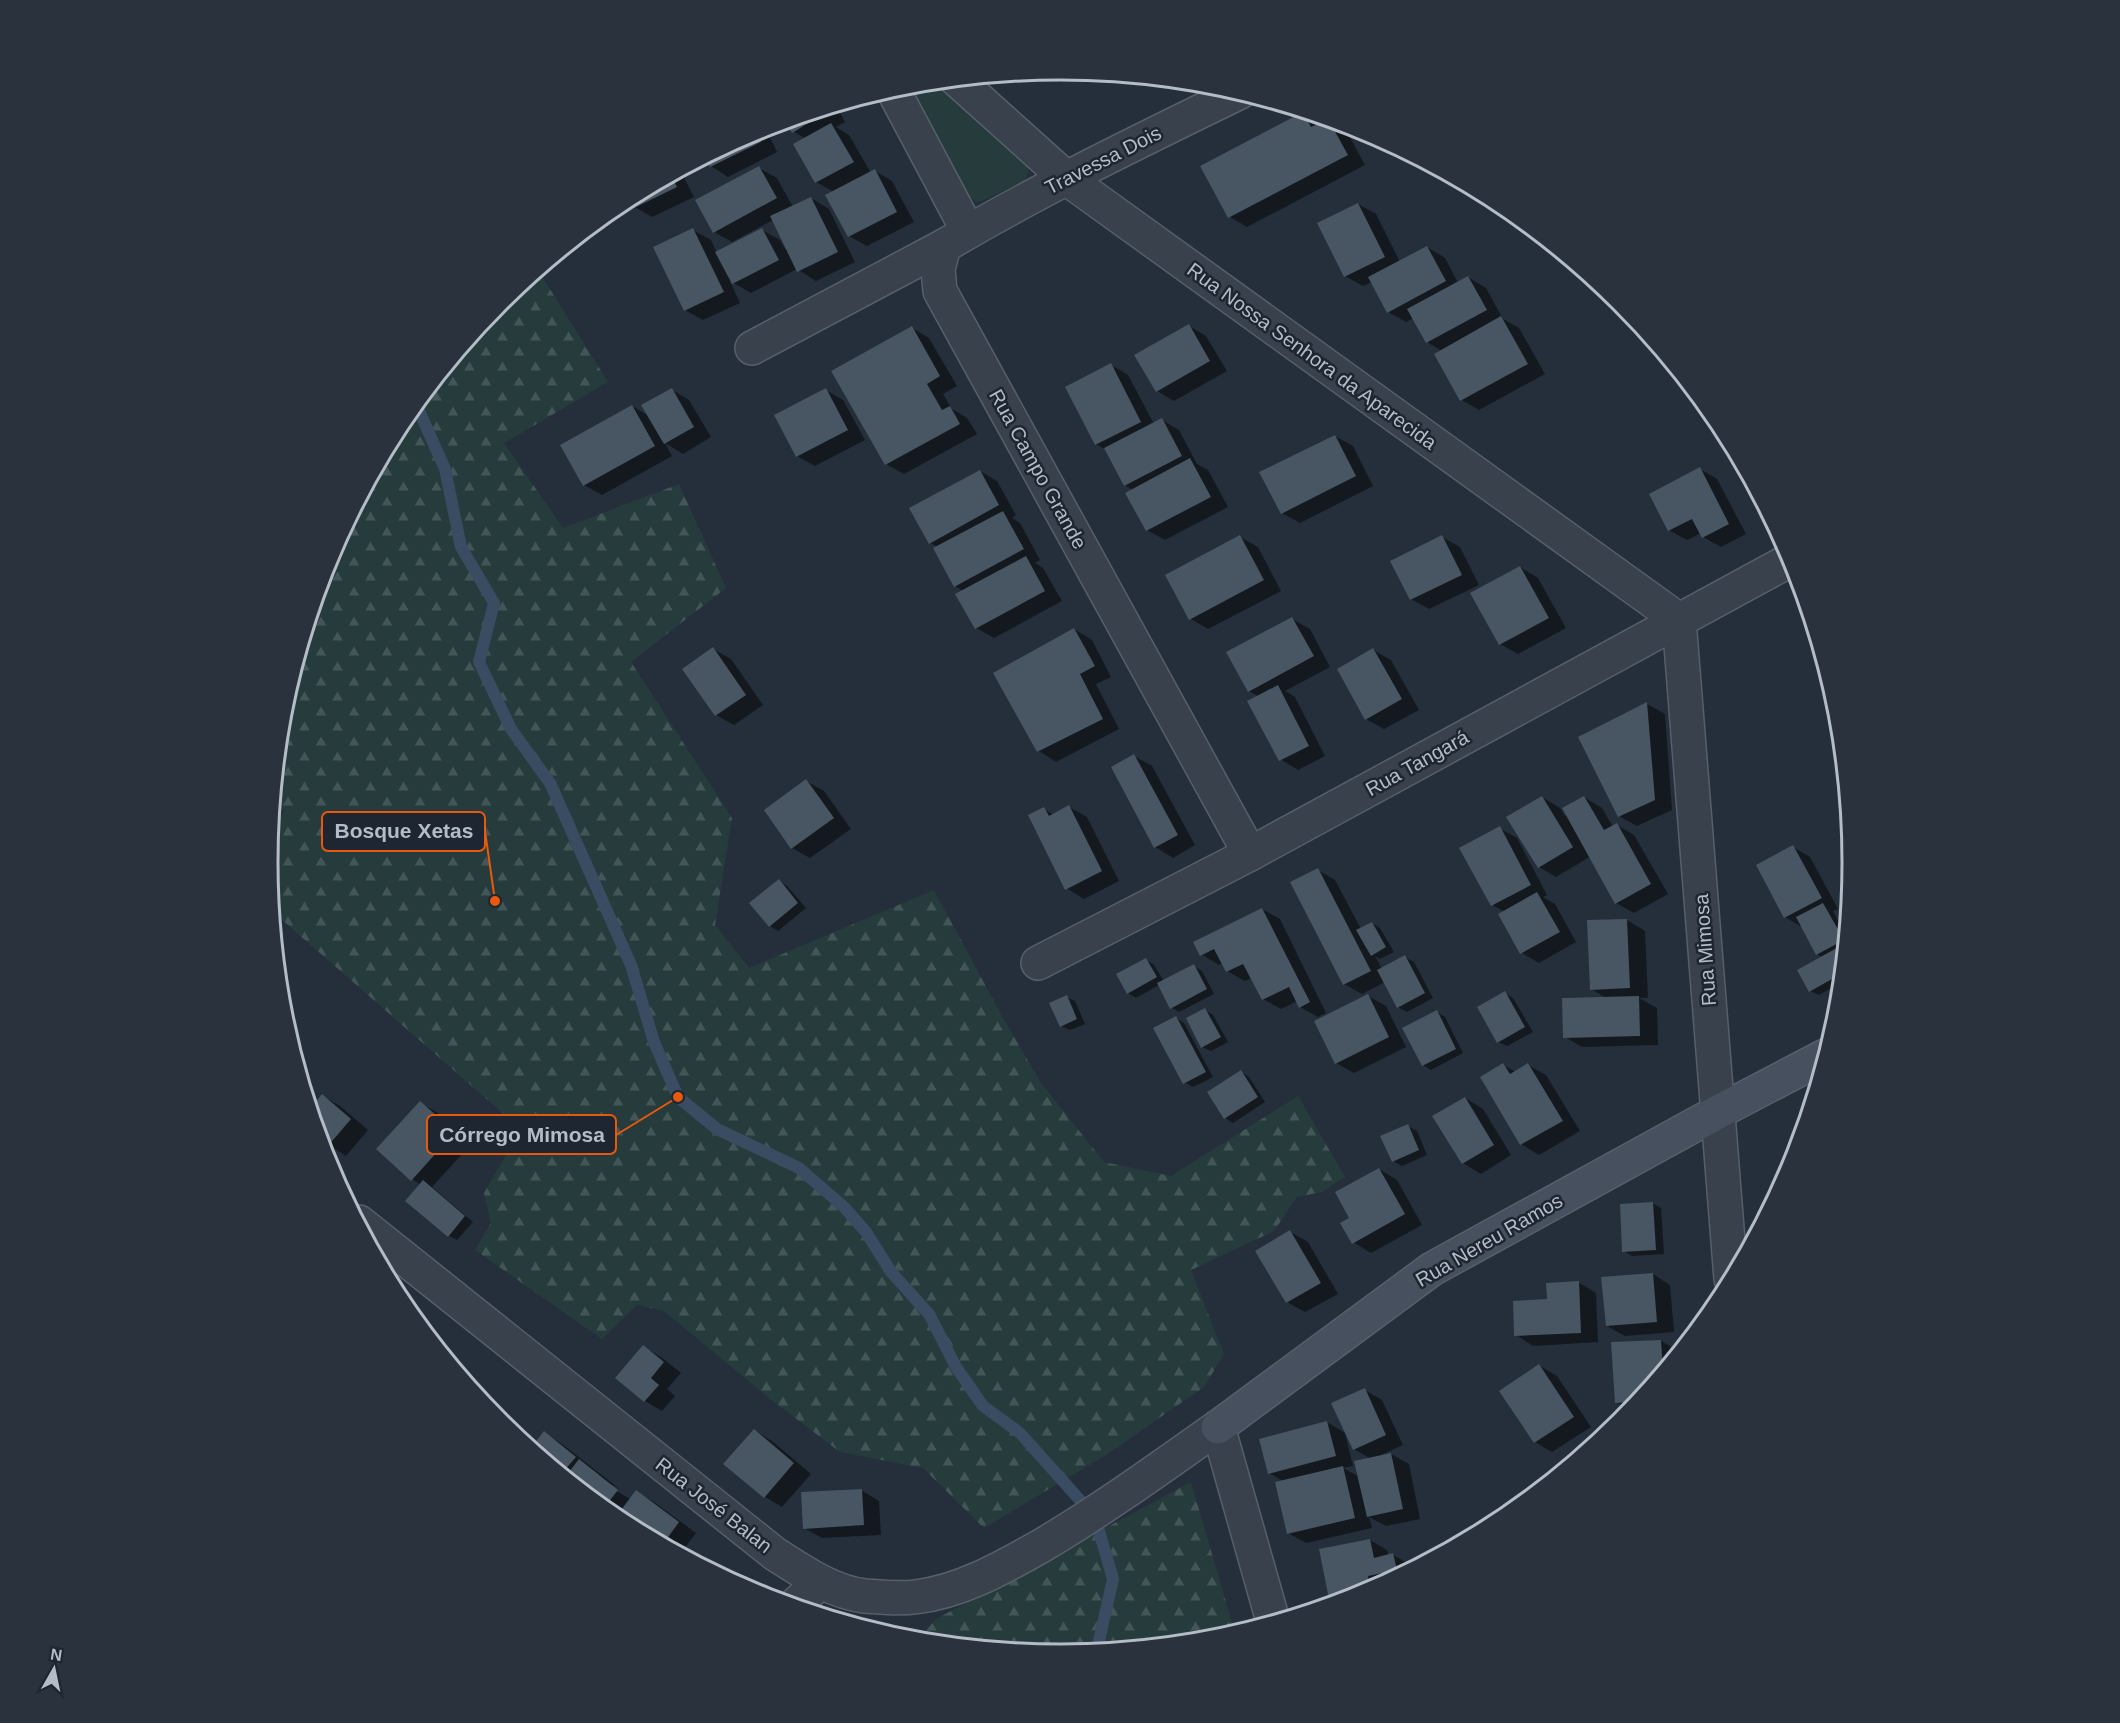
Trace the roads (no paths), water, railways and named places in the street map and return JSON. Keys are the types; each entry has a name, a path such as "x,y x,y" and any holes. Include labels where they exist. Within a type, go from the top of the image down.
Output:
{"street":[{"name":"Rua Nossa Senhora da Aparecida","path":"963,85 1066,178 1679,620"},
{"path":"896,97 956,239"},
{"name":"Travessa Dois","path":"752,348 1066,178 1227,98"},
{"name":"Rua Campo Grande","path":"956,239 938,269 940,291 1250,854"},
{"name":"Rua Tangará","path":"1038,963 1250,854 1783,564"},
{"name":"Rua Mimosa","path":"1679,620 1730,1264"},
{"name":"Rua Nereu Ramos","path":"1116,1499 1218,1427 1432,1269 1816,1061"},
{"name":"Rua José Balan","path":"373,1233 775,1554 820,1582 863,1596 915,1597 957,1587 996,1572 1116,1499"},
{"path":"1218,1427 1271,1614"},
{"path":"801,1599 820,1582"}],"waterway":[{"path":"420,413 445,469 461,547 494,603 479,662 511,729 550,783 631,965 654,1042 678,1097 717,1129 799,1168 844,1207 866,1232 891,1272 929,1314 956,1367 983,1406 1020,1433 1095,1517 1113,1579 1099,1642"}],"place":[{"name":"Bosque Xetas","path":"495,901"},
{"name":"Córrego Mimosa","path":"678,1097"}]}
